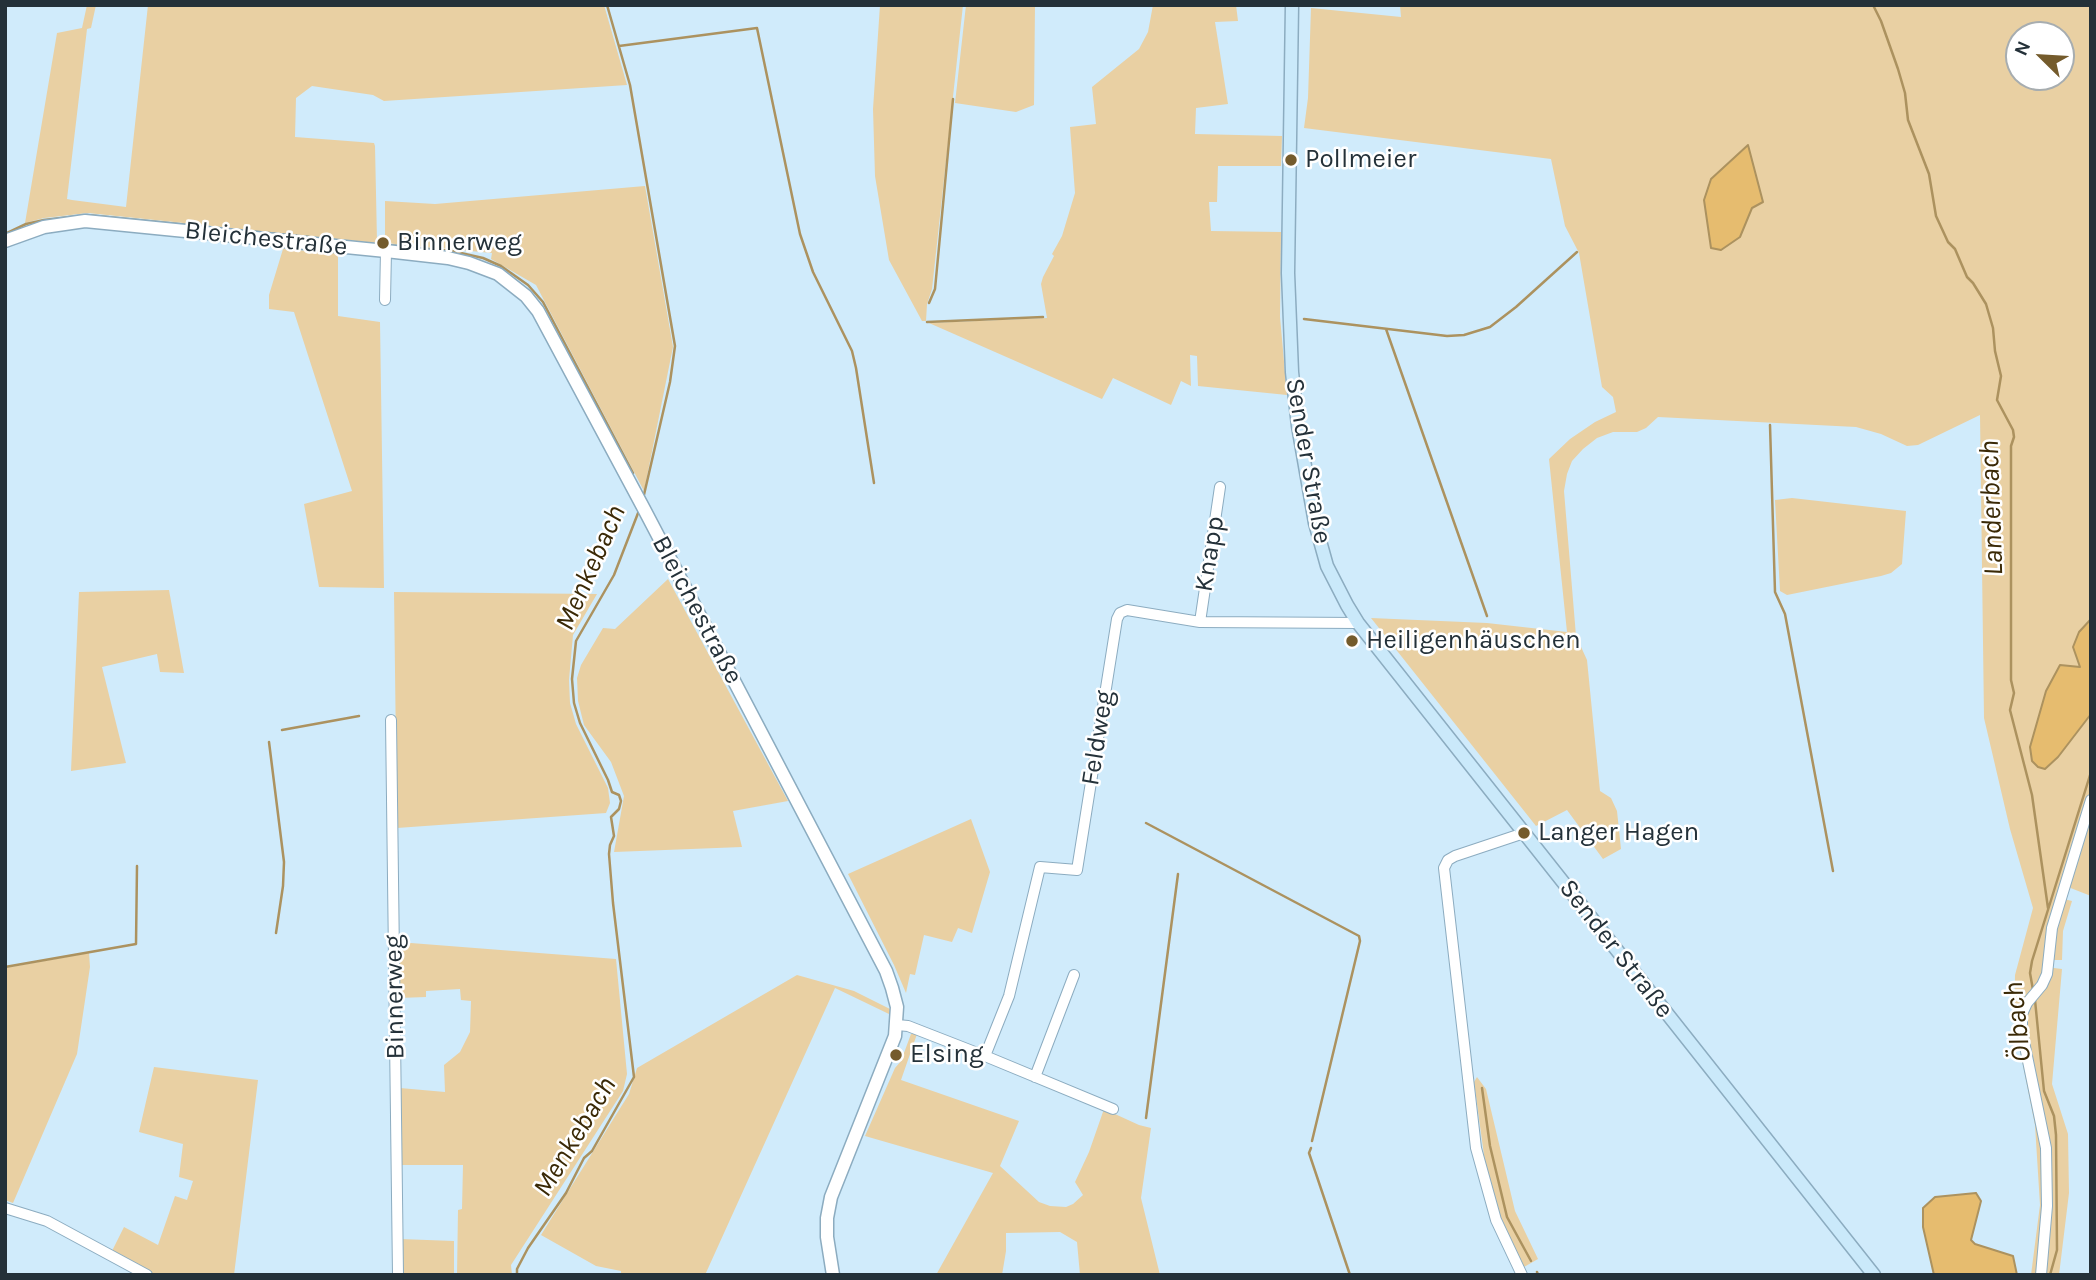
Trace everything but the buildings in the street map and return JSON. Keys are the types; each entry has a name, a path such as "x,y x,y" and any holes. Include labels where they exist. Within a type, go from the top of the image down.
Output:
{"main road":[{"name":"Sender Straße","path":"1292,5 1288,274 1292,372 1298,426 1315,523 1327,566 1358,623 1874,1275"}],"street":[{"name":"Bleichestraße","path":"5,241 44,227 85,220 386,251 469,263 498,274 526,296 538,311 644,509 886,971 897,1007 897,1025 890,1054 831,1197 827,1237 833,1275"},
{"path":"385,300 386,251"},
{"name":"Knapp","path":"1200,621 1220,487"},
{"name":"Feldweg","path":"985,1056 1009,996 1040,867 1077,870 1120,613 1127,610 1200,621 1358,623"},
{"name":"Binnerweg","path":"391,720 398,1275"},
{"path":"2041,1275 2047,1206 2046,1148 2022,1032 2022,1014 2027,1003 2042,985 2049,968 2052,928 2091,800"},
{"path":"1522,1275 1496,1220 1476,1148 1444,868 1448,860 1455,856 1524,833"},
{"path":"1035,1077 1074,975"},
{"path":"897,1025 908,1026 1113,1109"},
{"path":"5,1208 47,1221 147,1275"}],"shaded area":[{"path":"87,5 96,5 91,28 87,29 67,199 72,200 126,207 148,5 604,5 627,85 384,101 373,95 312,86 296,98 295,137 374,143 375,243 88,213 25,223 57,33 82,28"},
{"path":"880,5 963,5 932,289 927,304 926,321 922,321 889,260 875,176 873,109"},
{"path":"966,5 1035,5 1034,105 1016,112 955,103"},
{"path":"1153,5 1236,5 1238,21 1215,22 1228,104 1196,108 1195,134 1282,136 1281,166 1218,166 1217,202 1209,202 1211,231 1281,232 1280,317 1287,395 1198,386 1197,356 1190,355 1191,386 1181,381 1171,405 1113,378 1102,399 929,323 1047,318 1041,284 1062,236 1075,193 1070,127 1096,124 1092,87 1139,49 1148,32"},
{"path":"1400,5 2091,5 2091,619 2079,632 2073,647 2080,667 2076,667 2030,747 2058,757 2091,714 2091,792 2048,929 2046,967 2062,969 2052,1084 2068,1134 2069,1193 2059,1275 2031,1275 2040,1205 2035,1125 2014,1021 2015,975 2033,908 2010,829 1984,718 1980,415 1918,445 1907,446 1881,434 1856,427 1658,417 1637,432 1613,432 1597,438 1583,449 1572,461 1564,491 1576,636 1587,660 1600,791 1611,798 1617,811 1621,849 1603,859 1567,810 1536,826 1371,618 1487,623 1567,632 1549,459 1570,439 1616,412 1613,397 1602,387 1579,253 1565,226 1551,159 1304,128 1308,98 1311,8 1401,17"},
{"path":"1748,145 1763,202 1752,208 1740,237 1721,250 1711,248 1704,200 1711,179"},
{"path":"645,186 673,347 644,491 536,285 491,259 492,253 385,243 385,201 435,204"},
{"path":"283,249 338,253 338,316 380,322 384,588 319,587 304,504 352,491 294,312 269,309 269,295"},
{"path":"1792,498 1906,511 1902,564 1891,573 1881,576 1787,595 1780,591 1775,500"},
{"path":"668,579 788,801 733,811 742,847 614,852 624,796 611,762 584,725 578,701 577,678 581,665 603,628 615,629"},
{"path":"169,590 184,673 160,672 157,654 102,667 126,763 71,771 79,592"},
{"path":"394,592 597,594 573,635 569,680 570,703 576,724 608,788 610,803 606,813 397,828"},
{"path":"2091,619 2091,714 2058,757 2045,769 2038,767 2032,761 2030,747 2046,691 2060,665 2080,667 2073,647 2079,632"},
{"path":"2091,815 2091,896 2068,887"},
{"path":"971,819 990,872 972,933 958,928 952,942 924,935 915,975 910,974 906,993 848,874"},
{"path":"2064,899 2072,901 2063,931 2062,960 2054,960 2055,929"},
{"path":"398,942 616,959 627,1074 623,1091 511,1265 512,1275 457,1275 458,1210 462,1209 463,1165 400,1165 400,1088 445,1092 444,1065 460,1052 470,1032 471,1001 461,1000 460,989 426,991 426,997 399,998"},
{"path":"89,953 90,967 77,1054 13,1203 5,1200 5,968"},
{"path":"797,975 854,991 890,1009 889,1014 835,988 705,1275 621,1275 621,1271 596,1266 541,1235 629,1094 637,1068"},
{"path":"911,1034 917,1034 901,1080 1019,1121 1000,1166 1039,1202 1066,1207 1083,1195 1075,1182 1104,1109 1151,1128 1141,1198 1160,1275 1080,1275 1077,1242 1060,1232 1006,1233 1002,1275 936,1275 993,1173 865,1136"},
{"path":"154,1067 258,1080 234,1275 155,1275 112,1251 124,1227 158,1245 175,1196 187,1200 193,1181 179,1177 183,1144 139,1132"},
{"path":"1477,1077 1486,1089 1515,1211 1538,1259 1524,1267 1506,1233 1487,1177 1474,1082"},
{"path":"1976,1193 1981,1201 1971,1240 1975,1244 2013,1256 2017,1275 1934,1275 1923,1227 1923,1208 1935,1197"},
{"path":"400,1239 454,1241 454,1275 400,1275"}],"waterway":[{"name":"Menkebach","path":"607,5 630,85 675,346 670,382 643,499"},
{"name":"Landerbach","path":"1873,5 1898,69 1905,93 1908,120 1929,174 1936,216 1967,277 1986,304 2001,376 1997,400 2013,430 2011,680 2014,693 2010,710 2032,795 2048,908"},
{"path":"619,46 757,28 800,234 813,272 852,351 874,483"},
{"path":"929,303 935,289 953,99"},
{"path":"5,234 26,224 87,215 309,237"},
{"path":"221,241 337,252"},
{"path":"387,245 452,251 483,258 501,266 528,285 543,302 633,473"},
{"path":"1304,319 1447,336 1464,335 1490,327 1577,252"},
{"path":"927,322 1043,317"},
{"path":"1386,329 1487,616"},
{"path":"1770,425 1775,592 1785,614 1833,871"},
{"name":"Menkebach","path":"517,1275 517,1269 528,1248 566,1193 584,1158 592,1151 634,1077 609,854 614,836 611,817 619,809 621,801 619,795 612,792 580,723 574,703 572,679 576,641 614,575 640,508"},
{"path":"282,730 359,716"},
{"path":"269,742 284,862 276,933"},
{"name":"Ölbach","path":"2033,990 2030,973 2032,961 2091,772"},
{"path":"1146,823 1359,936 1312,1141"},
{"path":"5,967 136,944 137,866"},
{"path":"1146,1118 1178,874"},
{"name":"Ölbach","path":"2035,1000 2044,1091 2054,1116 2056,1135 2057,1250 2050,1275"},
{"path":"1482,1088 1490,1146 1507,1217 1531,1261"},
{"path":"1311,1148 1309,1153 1350,1275"}],"place":[{"name":"Pollmeier","path":"1291,160"},
{"name":"Binnerweg","path":"383,243"},
{"name":"Heiligenhäuschen","path":"1352,641"},
{"name":"Langer Hagen","path":"1524,833"},
{"name":"Elsing","path":"896,1055"}]}
